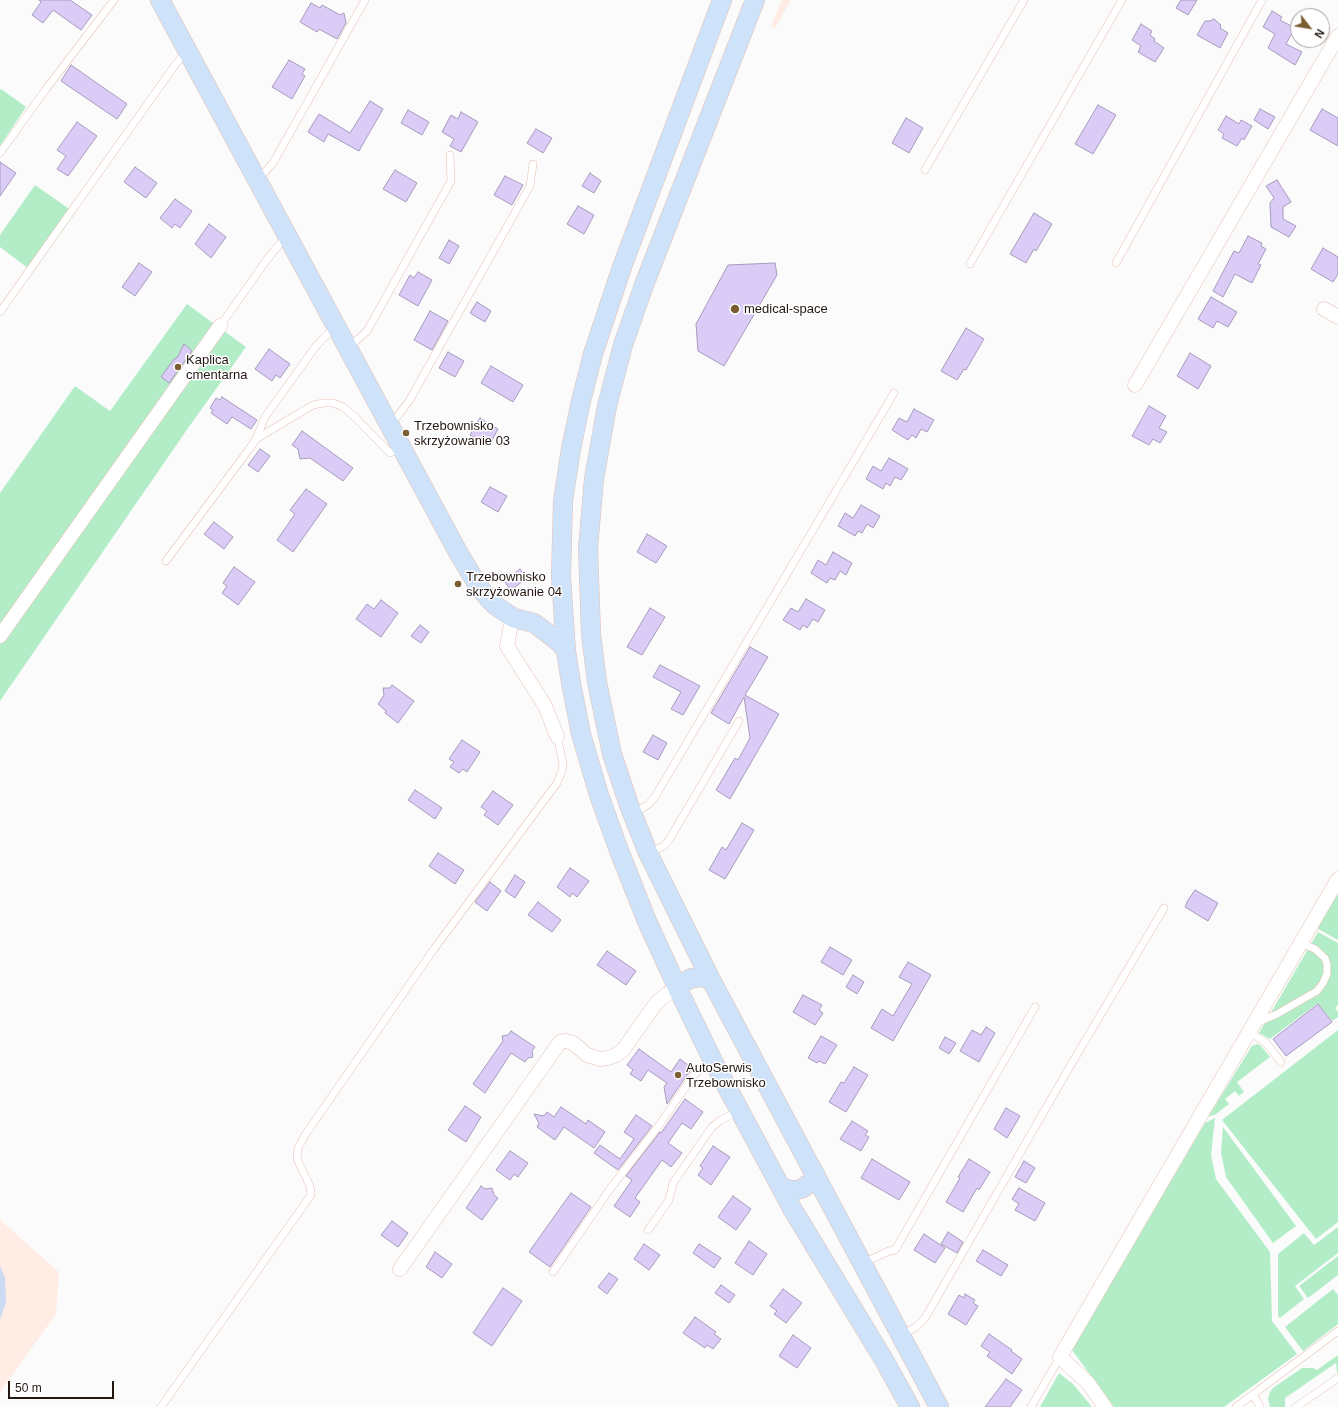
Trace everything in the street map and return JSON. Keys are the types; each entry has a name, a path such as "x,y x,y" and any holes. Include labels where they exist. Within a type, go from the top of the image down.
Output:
{"main road":[{"path":"160,0 459,554 479,587 496,606 514,618 534,623 551,635 566,651"},
{"path":"722,0 622,267 593,354 570,449 563,501 561,576 566,651 581,734 599,795 646,919 678,989 739,1111 834,1280 884,1360 910,1407"},
{"path":"755,0 644,285 623,345 607,406 594,479 588,548 591,634 596,682 612,754 648,853 711,980 939,1407"},
{"path":"534,623 563,617 573,617 584,623 591,634"},
{"path":"678,989 684,982 692,978 701,977 711,980"},
{"path":"780,1186 790,1190 803,1188 811,1182 815,1174"}],"street":[{"path":"1134,385 1338,36"},
{"path":"1324,309 1338,317"},
{"path":"0,636 220,326"},
{"path":"514,618 510,629 507,646 545,706 557,736"},
{"path":"1105,1407 1088,1383 1060,1357 1338,879"},
{"path":"400,1269 560,1042 566,1041 573,1043 587,1054 600,1059 616,1055 623,1050 657,1002 667,994 678,989"}],"lane":[{"path":"0,153 46,89 114,0"},
{"path":"257,178 266,172 273,163 365,0"},
{"path":"925,170 1024,0"},
{"path":"970,264 1122,0"},
{"path":"1116,263 1262,0"},
{"path":"0,312 175,65 187,51"},
{"path":"347,346 356,341 367,331 451,181 450,155"},
{"path":"388,421 397,417 409,401 530,186 533,164"},
{"path":"220,326 266,261 287,235"},
{"path":"166,561 256,439 266,417 297,372 316,346 336,326"},
{"path":"633,814 649,804 656,795 894,393"},
{"path":"256,439 313,405 333,403 343,407 356,418 390,453 402,448"},
{"path":"648,853 664,846 669,840 739,721"},
{"path":"161,1407 311,1195 310,1186 297,1160 298,1148 305,1135 434,949 557,783 562,771 563,763 557,736"},
{"path":"901,1336 916,1327 925,1318 1069,1068 1164,908"},
{"path":"1281,1062 1266,1043 1251,1028 1317,991 1323,983 1327,974 1327,964 1325,958 1315,950 1300,943"},
{"path":"862,1264 889,1251 895,1250 1035,1007"},
{"path":"553,1272 610,1189 657,1128 694,1075 703,1067 714,1063"},
{"path":"648,1230 669,1200 673,1183 712,1127 721,1120 739,1111"},
{"path":"1236,1407 1338,1331"},
{"path":"1032,1407 1060,1357"},
{"path":"1296,1407 1338,1378"},
{"path":"1253,1394 1260,1407"}],"shaded area":[{"path":"782,0 791,0 775,28 771,26"},
{"path":"0,1220 59,1272 56,1314 0,1392"}],"green space":[{"path":"1,89 26,107 0,146 0,90"},
{"path":"35,185 75,213 33,272 0,247 0,235"},
{"path":"187,304 246,347 186,431 0,701 0,493 75,386 110,411"},
{"path":"1338,886 1338,940 1313,926"},
{"path":"1318,932 1338,943 1338,1005 1335,1008 1338,1012 1338,1017 1332,1021 1318,1003 1270,1039 1259,1033"},
{"path":"1338,1030 1338,1222 1316,1239 1222,1120"},
{"path":"1257,1044 1260,1045 1270,1057 1237,1082 1244,1092 1239,1096 1235,1091 1225,1099 1229,1104 1216,1114 1208,1117 1252,1046"},
{"path":"1215,1118 1211,1155 1216,1179 1270,1252 1272,1321 1297,1354 1224,1407 1114,1407 1072,1350 1205,1123"},
{"path":"1223,1127 1296,1226 1273,1243 1226,1177 1221,1153"},
{"path":"1338,1227 1338,1253 1295,1286 1304,1299 1280,1318 1278,1316 1278,1254 1304,1233 1314,1245"},
{"path":"1338,1256 1338,1275 1308,1298 1299,1286"},
{"path":"1333,1289 1338,1295 1338,1324 1303,1351 1285,1327"},
{"path":"1338,1355 1337,1373 1336,1363 1285,1398 1285,1407 1270,1407 1268,1399 1273,1388 1302,1368 1313,1368 1317,1370"},
{"path":"1059,1373 1073,1384 1092,1407 1040,1407"}],"water":[{"path":"0,1266 5,1277 6,1302 0,1320"}],"building":[{"path":"39,0 70,0 92,15 81,30 53,10 43,23 32,15 41,2"},
{"path":"1181,0 1197,0 1188,15 1176,8"},
{"path":"311,3 320,8 322,5 340,15 344,13 346,23 337,39 319,29 317,32 300,22"},
{"path":"1272,11 1282,17 1280,20 1290,25 1290,37 1286,44 1290,46 1290,48 1294,48 1302,52 1295,65 1268,48 1275,34 1263,27"},
{"path":"1214,19 1221,25 1220,28 1228,33 1220,48 1197,35 1205,21"},
{"path":"1141,24 1152,31 1150,35 1155,39 1154,41 1164,48 1155,62 1138,52 1141,46 1132,40"},
{"path":"289,60 305,69 302,74 305,76 292,99 272,87"},
{"path":"71,65 127,104 117,119 61,81"},
{"path":"370,101 383,109 359,151 328,134 324,142 308,132 319,114 350,133"},
{"path":"1098,105 1116,115 1093,154 1075,144"},
{"path":"1260,109 1275,117 1268,129 1254,120"},
{"path":"1322,109 1338,118 1338,146 1310,130"},
{"path":"408,110 429,122 422,135 401,123"},
{"path":"461,112 478,122 461,152 450,146 454,139 442,132 451,115 458,119"},
{"path":"1226,116 1239,124 1241,120 1252,126 1244,140 1242,138 1237,146 1222,138 1224,134 1218,130"},
{"path":"906,118 923,128 909,153 892,143"},
{"path":"77,122 97,136 68,176 57,169 66,156 57,150"},
{"path":"536,129 552,138 543,153 527,143"},
{"path":"0,162 16,173 0,196"},
{"path":"135,167 157,183 146,198 124,182"},
{"path":"395,170 417,183 406,202 383,189"},
{"path":"590,173 601,181 594,193 582,186"},
{"path":"505,176 523,185 512,205 494,195"},
{"path":"1277,180 1291,202 1283,207 1283,219 1296,226 1289,237 1271,227 1270,203 1274,198 1266,186"},
{"path":"175,199 192,211 180,228 175,224 172,228 160,218"},
{"path":"578,206 594,215 584,234 567,224"},
{"path":"1034,213 1052,224 1036,251 1034,249 1026,263 1010,254"},
{"path":"209,224 226,237 211,258 195,244"},
{"path":"1248,236 1262,243 1261,246 1266,249 1258,264 1261,265 1252,283 1235,274 1223,297 1213,291 1234,251 1239,253"},
{"path":"449,240 459,246 449,264 439,258"},
{"path":"1323,248 1338,257 1338,274 1333,282 1311,269"},
{"path":"139,263 152,272 135,296 122,287"},
{"path":"775,263 777,275 724,366 698,351 696,324 728,265"},
{"path":"418,272 432,280 418,306 399,295 410,275 414,278"},
{"path":"1211,297 1237,312 1228,327 1217,321 1213,328 1198,319"},
{"path":"477,302 491,311 485,322 470,313"},
{"path":"430,311 448,321 432,350 414,340"},
{"path":"966,328 984,339 966,370 964,369 957,380 941,371"},
{"path":"184,344 192,351 169,383 161,377 174,359 177,358"},
{"path":"269,349 290,364 280,378 276,375 272,381 255,369"},
{"path":"448,352 464,361 455,377 439,368"},
{"path":"1190,353 1211,366 1198,389 1177,376"},
{"path":"491,366 523,385 513,402 481,383"},
{"path":"222,397 257,420 251,429 232,417 227,424 211,413 213,410 210,408 216,398 220,400"},
{"path":"1149,406 1166,416 1159,428 1167,432 1160,443 1153,439 1149,445 1132,436"},
{"path":"914,409 934,420 927,432 921,429 916,438 912,435 908,440 892,430 899,418 907,422"},
{"path":"480,418 498,429 489,446 470,435"},
{"path":"302,431 353,468 343,481 310,458 300,459 298,449 292,445"},
{"path":"260,449 270,456 258,472 248,465"},
{"path":"889,458 908,469 901,480 895,477 890,486 886,483 883,489 866,479 873,466 881,471"},
{"path":"490,487 507,496 498,512 481,502"},
{"path":"306,489 327,504 293,552 277,540 295,514 290,510"},
{"path":"861,505 880,516 873,528 867,524 862,533 858,531 855,536 838,526 845,513 853,518"},
{"path":"214,522 233,537 224,549 204,534"},
{"path":"647,534 667,546 656,563 637,552"},
{"path":"833,552 852,563 846,575 840,571 835,580 830,578 827,583 811,573 818,560 826,565"},
{"path":"234,567 255,582 238,605 222,593 227,586 223,583"},
{"path":"520,569 527,578 511,590 504,581"},
{"path":"806,599 825,610 818,622 813,619 807,628 803,625 800,630 783,620 791,608 798,612"},
{"path":"381,600 398,613 381,637 356,619 367,604 374,609"},
{"path":"650,608 665,617 642,655 627,647"},
{"path":"420,625 429,632 421,643 411,636"},
{"path":"750,647 768,657 745,695 779,714 730,799 716,790 735,758 738,760 750,738 744,697 729,724 711,713"},
{"path":"660,665 700,686 683,715 671,709 681,692 653,677"},
{"path":"392,685 414,701 398,723 385,713 386,711 378,704 384,695 383,688 390,688"},
{"path":"653,735 667,743 658,760 643,752"},
{"path":"462,740 480,752 467,772 463,769 459,773 450,767 454,762 449,759"},
{"path":"415,790 442,808 435,819 408,800"},
{"path":"493,791 513,805 498,825 484,815 487,811 481,807"},
{"path":"742,823 754,830 725,879 709,870 722,847 726,850"},
{"path":"438,853 464,870 455,884 429,866"},
{"path":"570,868 589,881 577,897 572,893 570,897 557,887"},
{"path":"515,875 525,882 515,898 505,891"},
{"path":"490,882 501,891 487,911 475,902"},
{"path":"1195,890 1218,903 1208,921 1185,907"},
{"path":"538,902 561,920 552,932 528,915"},
{"path":"830,947 852,960 843,975 821,962"},
{"path":"607,951 636,971 626,985 597,965"},
{"path":"908,962 931,975 893,1041 871,1028 882,1009 893,1016 912,984 899,977"},
{"path":"853,975 864,982 857,994 846,987"},
{"path":"803,995 822,1005 819,1010 823,1013 815,1025 793,1012"},
{"path":"1318,1004 1332,1022 1286,1056 1273,1039"},
{"path":"986,1027 995,1033 979,1062 960,1051 972,1030 981,1035"},
{"path":"511,1031 535,1047 532,1051 533,1057 528,1058 525,1062 511,1053 485,1093 473,1084 503,1041 502,1036 508,1035"},
{"path":"821,1036 837,1045 825,1064 819,1061 817,1063 808,1058"},
{"path":"945,1037 956,1043 949,1054 939,1048"},
{"path":"639,1049 671,1072 680,1059 692,1068 667,1104 664,1087 667,1083 648,1070 641,1081 630,1074 633,1070 627,1065"},
{"path":"854,1067 868,1075 846,1112 829,1102 841,1082 844,1083"},
{"path":"685,1099 703,1112 691,1129 682,1123 668,1143 682,1153 671,1167 662,1160 635,1198 640,1202 630,1217 614,1206 632,1180 626,1176 660,1132 661,1133"},
{"path":"465,1106 481,1117 466,1142 448,1130"},
{"path":"561,1107 586,1124 588,1120 605,1132 594,1148 564,1127 555,1140 537,1127 539,1123 534,1114 544,1116 547,1112 554,1117"},
{"path":"1006,1108 1020,1116 1007,1138 994,1129"},
{"path":"636,1115 652,1126 618,1170 594,1153 600,1145 620,1159 634,1139 624,1132"},
{"path":"852,1121 868,1131 865,1135 869,1137 861,1151 840,1139"},
{"path":"713,1146 730,1157 711,1185 698,1175 703,1168 700,1166"},
{"path":"510,1151 528,1163 518,1177 514,1174 510,1180 496,1170"},
{"path":"872,1159 910,1182 899,1200 861,1178"},
{"path":"969,1159 990,1172 979,1190 977,1188 963,1212 946,1202 960,1178 958,1177"},
{"path":"1024,1161 1035,1168 1026,1183 1015,1177"},
{"path":"481,1186 485,1189 492,1188 494,1195 498,1198 482,1220 466,1208"},
{"path":"1019,1188 1045,1203 1035,1221 1015,1210 1019,1204 1012,1199"},
{"path":"571,1193 591,1207 550,1267 529,1252"},
{"path":"733,1196 751,1209 736,1230 718,1217"},
{"path":"392,1221 408,1233 398,1247 381,1235"},
{"path":"948,1232 963,1242 957,1253 941,1244"},
{"path":"924,1234 945,1248 935,1263 914,1250"},
{"path":"749,1241 767,1254 753,1275 735,1263"},
{"path":"644,1244 660,1255 649,1270 634,1259"},
{"path":"699,1244 721,1258 714,1268 693,1253"},
{"path":"983,1250 1008,1265 1001,1276 976,1261"},
{"path":"435,1252 452,1264 442,1278 426,1267"},
{"path":"609,1273 618,1279 607,1294 598,1287"},
{"path":"721,1285 735,1295 729,1303 715,1293"},
{"path":"503,1288 522,1301 492,1346 473,1333"},
{"path":"783,1289 802,1303 786,1323 774,1314 777,1311 770,1306"},
{"path":"965,1294 975,1300 973,1303 978,1306 966,1325 948,1314 959,1295 964,1298"},
{"path":"695,1317 716,1332 714,1334 721,1339 713,1349 707,1345 705,1348 683,1333"},
{"path":"989,1334 1022,1359 1012,1374 987,1356 990,1352 981,1346"},
{"path":"793,1335 811,1348 797,1368 779,1356"},
{"path":"1006,1379 1022,1390 1010,1407 985,1407"}],"place":[{"name":"medical-space","path":"735,309"},
{"name":"Kaplica cmentarna","path":"178,367"},
{"name":"Trzebownisko skrzyżowanie 03","path":"406,433"},
{"name":"Trzebownisko skrzyżowanie 04","path":"458,584"},
{"name":"AutoSerwis Trzebownisko","path":"678,1075"}]}
